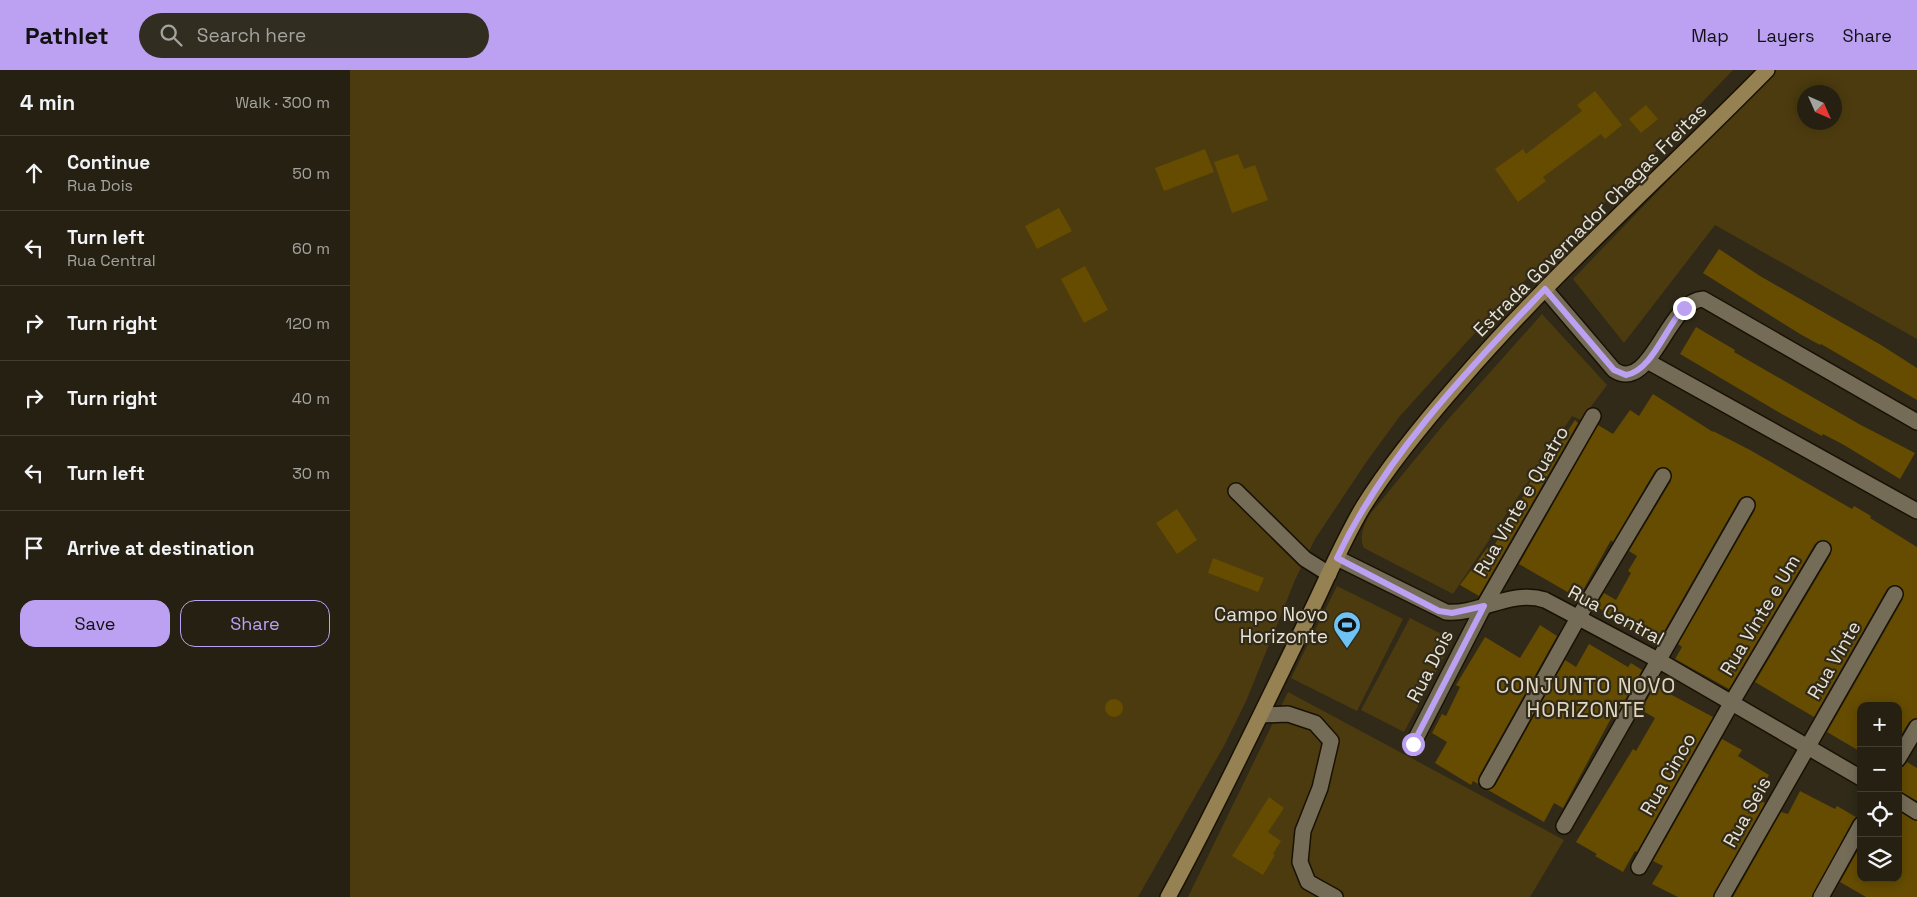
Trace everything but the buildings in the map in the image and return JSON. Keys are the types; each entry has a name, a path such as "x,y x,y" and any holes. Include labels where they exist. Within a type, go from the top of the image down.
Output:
{"main road":[{"name":"Estrada Governador Chagas Freitas","path":"1168,897 1363,507 1420,427 1480,357 1545,289 1767,70"}],"street":[{"path":"1545,289 1614,370 1621,374 1629,374 1647,361 1679,313 1693,301 1703,299 1917,422"},
{"path":"1647,361 1915,505"},
{"name":"Rua Vinte e Quatro","path":"1484,606 1593,416"},
{"path":"1487,781 1578,618 1663,476"},
{"path":"1236,491 1304,560 1329,574"},
{"path":"1564,826 1747,505"},
{"name":"Rua Vinte e Um","path":"1732,702 1823,549"},
{"name":"Rua Central","path":"1337,558 1439,611 1452,613 1522,597 1536,598 1658,660 1857,776"},
{"name":"Rua Vinte","path":"1806,747 1895,594"},
{"name":"Rua Dois","path":"1413,744 1484,606"},
{"name":"Rua Cinco","path":"1638,867 1732,702"},
{"path":"1261,714 1288,714 1315,723 1331,741 1320,788 1302,831 1300,862 1308,882 1335,897"},
{"path":"1902,752 1917,727"},
{"name":"Rua Seis","path":"1722,897 1806,747"},
{"path":"1902,803 1917,812"},
{"path":"1821,897 1857,832"}],"shaded area":[{"path":"350,70 1733,70 1626,182 1532,273 1483,324 1400,416 1367,461 1315,539 1295,580 1247,699 1225,744 1138,897 350,897"},
{"path":"1775,70 1917,70 1917,339 1715,225 1624,343 1573,279"},
{"path":"1542,314 1607,385 1581,420 1572,416 1453,594 1364,548 1362,535 1371,513 1444,424"},
{"name":"Campo Novo Horizonte","path":"1337,586 1403,619 1357,711 1291,678"},
{"path":"1410,618 1453,640 1404,732 1361,710"},
{"path":"1288,692 1564,840 1530,897 1188,897"}],"place":[{"name":"Campo Novo Horizonte","path":"1347,649"}],"district":[{"name":"CONJUNTO NOVO HORIZONTE","path":"1586,697"}],"route":[{"path":"1413,744 1484,606 1452,613 1439,611 1337,558 1363,507 1420,427 1480,357 1545,289 1614,370 1626,375 1637,370 1647,361 1684,308"}]}
